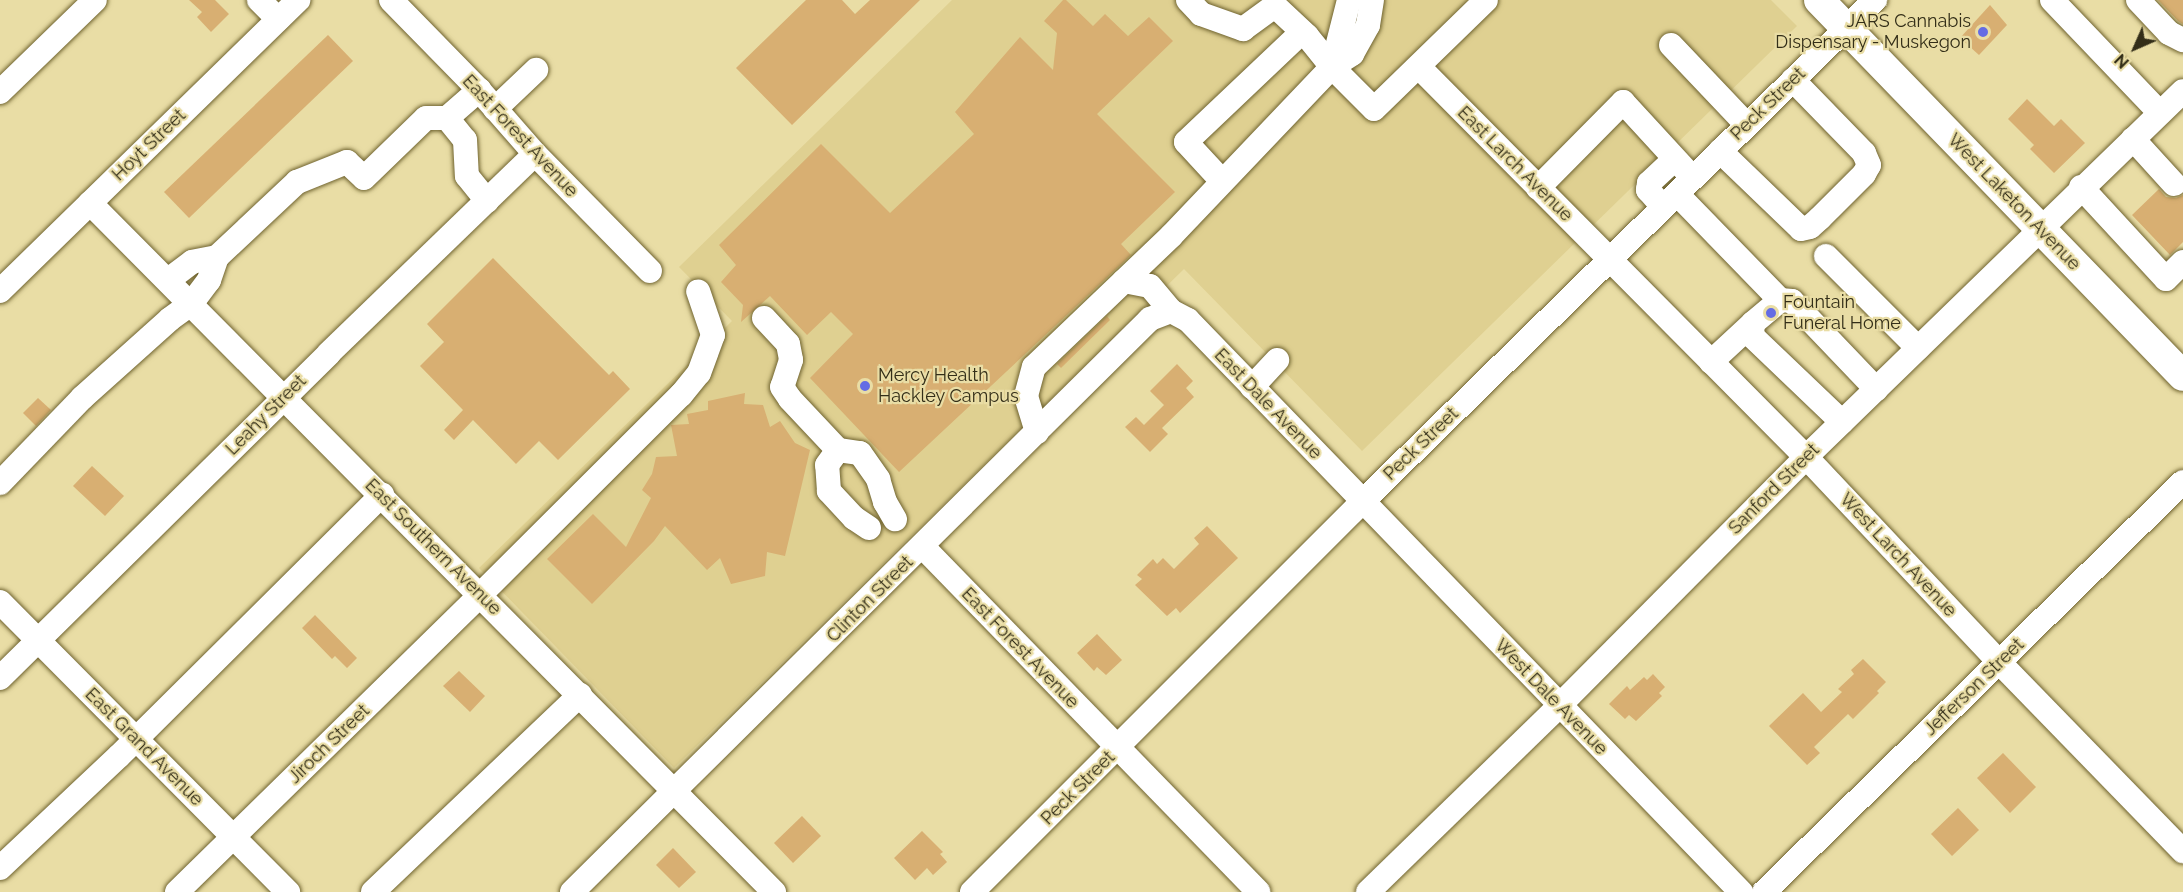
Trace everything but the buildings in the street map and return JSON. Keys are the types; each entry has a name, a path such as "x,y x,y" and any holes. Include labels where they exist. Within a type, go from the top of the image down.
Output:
{"main road":[{"name":"West Laketon Avenue","path":"1819,0 2183,376"}],"street":[{"path":"0,92 95,0"},
{"path":"259,0 278,19"},
{"name":"Hoyt Street","path":"0,291 298,0"},
{"name":"East Forest Avenue","path":"391,0 479,90 535,154 650,271"},
{"path":"1188,0 1201,14 1243,28 1272,3 1374,109 1419,67 1473,4"},
{"path":"1332,67 1349,0"},
{"path":"1037,432 1026,396 1034,367 1170,236 1332,67 1352,54 1368,24 1372,0"},
{"name":"Peck Street","path":"972,892 1362,502 1875,0"},
{"path":"2052,0 2175,105"},
{"path":"2138,0 2169,33 2183,40"},
{"path":"1222,181 1186,142 1302,32"},
{"path":"1671,45 1746,125"},
{"name":"East Larch Avenue","path":"1419,67 1610,261"},
{"path":"495,109 536,70"},
{"path":"1720,151 1801,230 1820,218 1864,174 1869,165 1864,153 1793,80"},
{"path":"0,483 82,399 170,319 191,304 209,280 217,257 297,182 347,162 364,178 426,118 447,118 479,90"},
{"path":"1538,188 1623,102 1675,159 1678,193 1780,300 1792,301 1876,389"},
{"name":"Sanford Street","path":"1368,892 1559,706 1806,457 2081,187 2133,139 2175,105"},
{"path":"447,118 465,140 467,176 487,201"},
{"path":"2133,139 2174,184"},
{"name":"Leahy Street","path":"0,678 535,154"},
{"path":"1675,159 1649,183 1648,190 1678,193"},
{"path":"2081,187 2166,279 2183,262"},
{"name":"East Southern Avenue","path":"90,203 774,892"},
{"path":"1826,256 1918,348"},
{"path":"168,280 192,262 217,257"},
{"name":"West Larch Avenue","path":"1610,261 1806,457 1999,662 2183,851"},
{"name":"East Dale Avenue","path":"1125,281 1150,286 1171,311 1188,320 1362,502"},
{"name":"Jiroch Street","path":"177,892 480,596 681,395 699,373 713,334 698,291"},
{"path":"1711,362 1780,300"},
{"name":"Clinton Street","path":"572,892 923,547 1150,319 1171,311"},
{"path":"764,318 788,344 791,360 782,387 790,399 838,450 860,453 878,479 885,502 895,519"},
{"path":"1753,323 1752,336 1842,422"},
{"path":"1252,387 1277,360"},
{"path":"838,450 827,465 829,491 854,518 869,528"},
{"name":"Jefferson Street","path":"1764,892 2183,482"},
{"path":"0,868 136,739 382,495"},
{"name":"West Dale Avenue","path":"1362,502 1741,892"},
{"name":"East Forest Avenue","path":"923,547 1258,892"},
{"name":"East Grand Avenue","path":"0,602 288,892"},
{"path":"373,892 580,695"}],"shaded area":[{"name":"Mercy Health Hackley Campus","path":"952,0 1771,0 1797,26 1362,451 1184,269 674,768 479,568 732,321 679,267"}],"place":[{"name":"JARS Cannabis Dispensary - Muskegon","path":"1983,32"},
{"name":"Fountain Funeral Home","path":"1771,313"},
{"name":"Mercy Health Hackley Campus","path":"865,386"}]}
